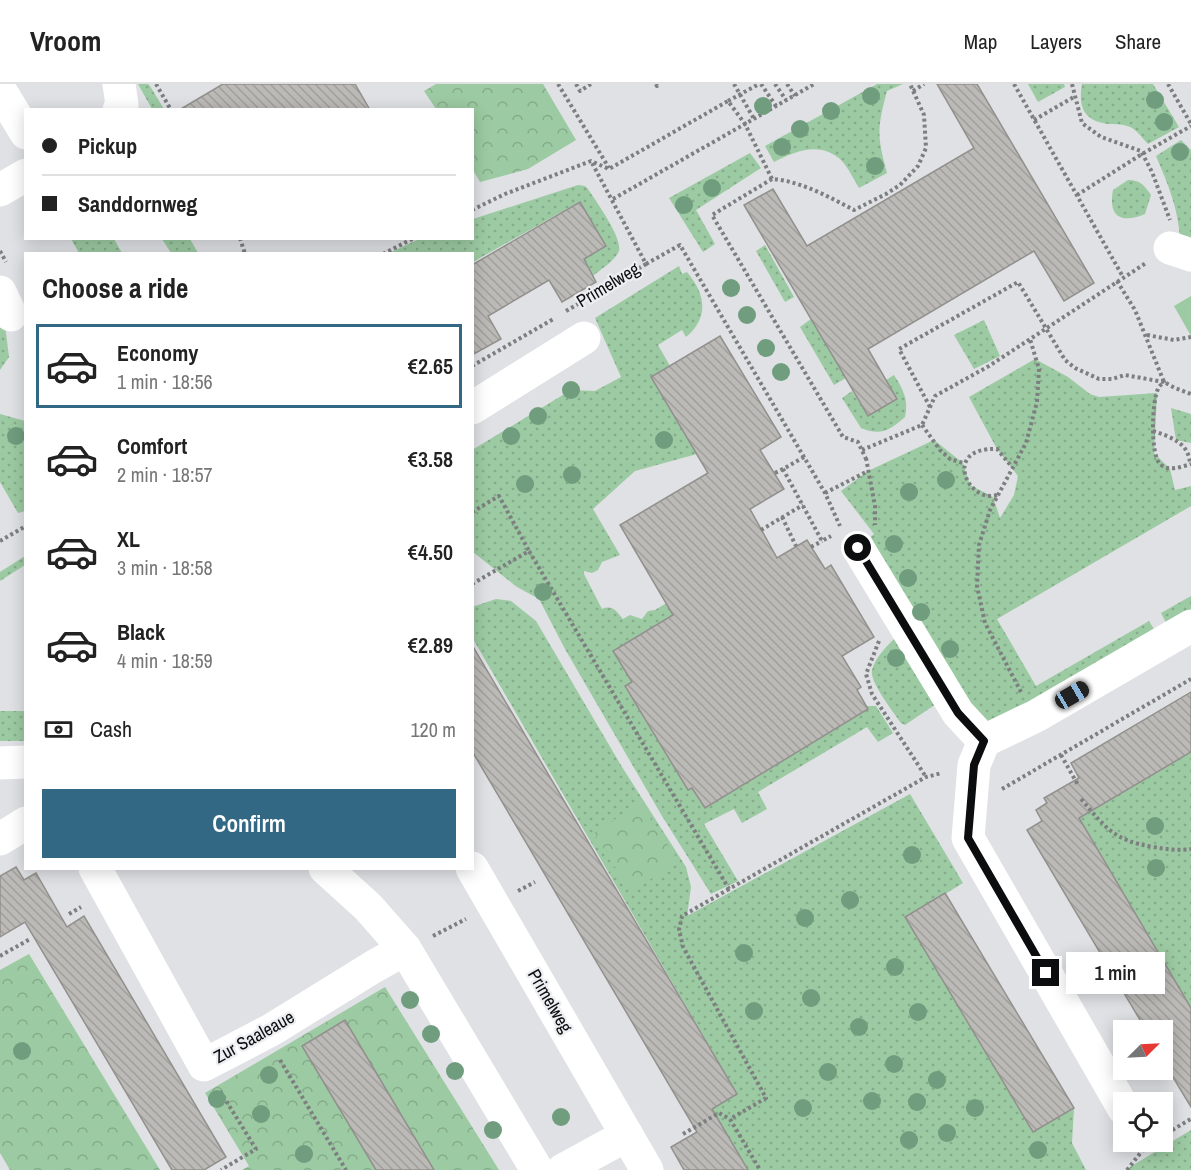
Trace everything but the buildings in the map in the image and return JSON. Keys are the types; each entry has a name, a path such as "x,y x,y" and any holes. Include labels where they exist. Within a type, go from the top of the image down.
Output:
{"street":[{"path":"119,84 122,105 120,108"},
{"path":"0,90 24,130"},
{"path":"0,190 24,176"},
{"name":"Primelweg","path":"474,407 584,338"},
{"path":"844,538 958,713 979,753 970,808 968,838 1114,1092"},
{"path":"979,753 1036,716 1191,626"},
{"path":"0,763 24,762"},
{"path":"0,839 24,824"},
{"name":"Zur Saaleaue","path":"96,870 204,1065 271,1030 405,949"},
{"path":"327,870 368,908 405,949 537,1170"},
{"name":"Primelweg","path":"473,870 647,1170"},
{"path":"563,1170 627,1135"}],"path":[{"path":"156,84 170,108"},
{"path":"558,84 609,169"},
{"path":"576,84 580,91 591,84"},
{"path":"734,84 754,119"},
{"path":"609,169 760,84 776,106"},
{"path":"775,84 786,100"},
{"path":"787,84 795,96"},
{"path":"613,199 814,84"},
{"path":"811,547 822,541 874,534 875,506 866,458 858,442 843,437 712,215 772,179 783,180 819,192 854,210 886,194 918,166 926,148 924,115 910,84"},
{"path":"913,91 924,84"},
{"path":"1014,84 1123,277"},
{"path":"862,450 922,424 935,396 989,366 1123,277 1180,251 1152,172 1141,151 1101,137 1082,123 1072,84"},
{"path":"1077,195 1191,125 1168,84"},
{"path":"1034,120 1074,97"},
{"path":"728,100 745,124 772,179"},
{"path":"474,209 505,194 591,161 609,169"},
{"name":"Primelweg","path":"474,365 646,264 591,161"},
{"path":"387,252 410,240"},
{"path":"646,264 680,245 825,493 844,538"},
{"path":"1118,281 1131,302 1164,382"},
{"path":"930,407 899,349 1018,282 1065,360 1075,368 1099,379 1112,379 1125,375 1164,382 1191,394"},
{"path":"1146,335 1174,340 1191,337"},
{"path":"1029,339 1039,369 1036,402 1026,443 997,495 980,545 977,586 985,623 1008,669 1036,716"},
{"path":"1153,431 1176,440 1186,448 1190,456 1190,464 1170,469 1160,464 1154,453 1153,431 1158,389 1164,382"},
{"path":"922,424 940,450 950,459 963,463"},
{"path":"997,495 993,497 982,494 970,484 963,470 963,463 971,455 981,450 997,449 1012,467"},
{"path":"775,473 804,457"},
{"path":"783,469 822,541"},
{"path":"825,493 868,471"},
{"path":"474,511 499,496 529,551 729,889"},
{"path":"761,530 803,505"},
{"path":"782,517 796,546"},
{"path":"0,541 24,527"},
{"path":"474,583 529,551"},
{"path":"881,639 866,674 872,694 926,777"},
{"path":"970,808 1191,680"},
{"path":"730,1119 766,1098 682,947 679,930 682,916 926,777 979,753"},
{"path":"1061,755 1078,784"},
{"path":"1080,799 1103,824 1120,838 1137,844 1177,851 1191,849"},
{"path":"0,956 30,939"},
{"path":"271,1030 278,1056 346,1170"},
{"path":"204,1065 256,1149 221,1170"},
{"path":"683,1134 719,1113 730,1119 760,1170"},
{"path":"1173,1130 1191,1119"},
{"path":"1127,1170 1139,1152"},
{"path":"230,1170 231,1164"}],"green space":[{"path":"138,84 148,84 163,108 151,108"},
{"path":"436,84 543,84 576,140 528,169 480,182 474,172 474,108 435,108 424,91"},
{"path":"877,84 903,84 887,91 881,114 880,141 887,173 859,188 841,160 825,151 808,150 791,154 774,162 765,146"},
{"path":"1028,84 1064,84 1065,87 1038,102"},
{"path":"1082,84 1153,84 1179,127 1148,144 1130,127 1093,120 1084,112 1082,106"},
{"path":"1181,140 1191,150 1191,241 1180,241 1175,208 1156,156"},
{"path":"750,153 761,168 696,210 715,244 703,252 669,198"},
{"path":"1128,180 1141,184 1151,195 1145,214 1123,218 1118,216 1113,207 1113,190"},
{"path":"578,185 585,186 614,231 618,240 618,253 593,276 583,259 606,246 579,202 474,261 474,252 391,252 417,240 474,240 474,219"},
{"path":"72,240 115,240 121,252 78,252"},
{"path":"163,240 191,240 197,252 170,252"},
{"path":"765,245 794,297 785,302 756,251"},
{"path":"679,266 682,274 687,272 693,280 701,297 702,313 694,329 686,337 682,330 658,345 670,366 697,454 635,471 593,509 620,555 602,562 598,570 592,573 584,571 602,609 612,608 623,619 630,615 642,619 648,611 655,610 721,570 774,554 613,651 632,682 625,687 688,790 692,788 705,808 868,709 866,706 876,706 893,733 878,742 867,727 758,792 767,809 742,823 734,809 704,824 738,881 711,894 662,816 565,649 539,599 517,587 474,553 474,449 571,390 595,391 621,377 595,318"},
{"path":"1191,296 1191,336 1174,306"},
{"path":"811,319 846,378 834,385 800,327"},
{"path":"984,320 1000,356 974,369 954,335"},
{"path":"5,325 9,357 0,370 0,328"},
{"path":"1035,359 1068,377 1090,394 1099,397 1157,393 1154,453 1170,469 1175,490 1191,486 1191,506 997,619 1036,686 1149,621 1162,642 984,741 863,544 874,534 841,491 868,471 934,440 963,463 970,485 993,497 1000,518 1014,495 1018,476 997,449 969,397"},
{"path":"894,375 904,395 905,417 885,431 874,432 861,428 842,398 852,391 868,416 897,399 886,380"},
{"path":"1171,408 1191,414 1191,443 1176,440"},
{"path":"0,414 24,421 24,511 18,513 0,482"},
{"path":"24,557 24,566 0,581 0,572"},
{"path":"1191,596 1191,626 1173,636 1161,613"},
{"path":"496,599 511,601 536,621 622,767 686,867 691,887 687,916 910,794 963,883 906,918 1033,1132 1074,1108 1072,1143 1086,1170 748,1170 712,1109 737,1094 474,641 474,606"},
{"path":"898,635 936,704 905,725 901,723 883,697 872,675 876,660"},
{"path":"0,711 24,711 24,741 0,741"},
{"path":"1191,752 1191,1008 1071,804 1097,807"},
{"path":"640,803 678,860 631,893 594,833"},
{"path":"29,954 160,1170 10,1170 0,1153 0,970"},
{"path":"385,987 499,1170 242,1170 249,1166 205,1093"},
{"path":"1191,1130 1191,1170 1125,1170 1155,1152 1173,1152 1173,1141"}],"route":[{"path":"858,548 958,713 984,741 974,765 968,838 1046,973"}]}
